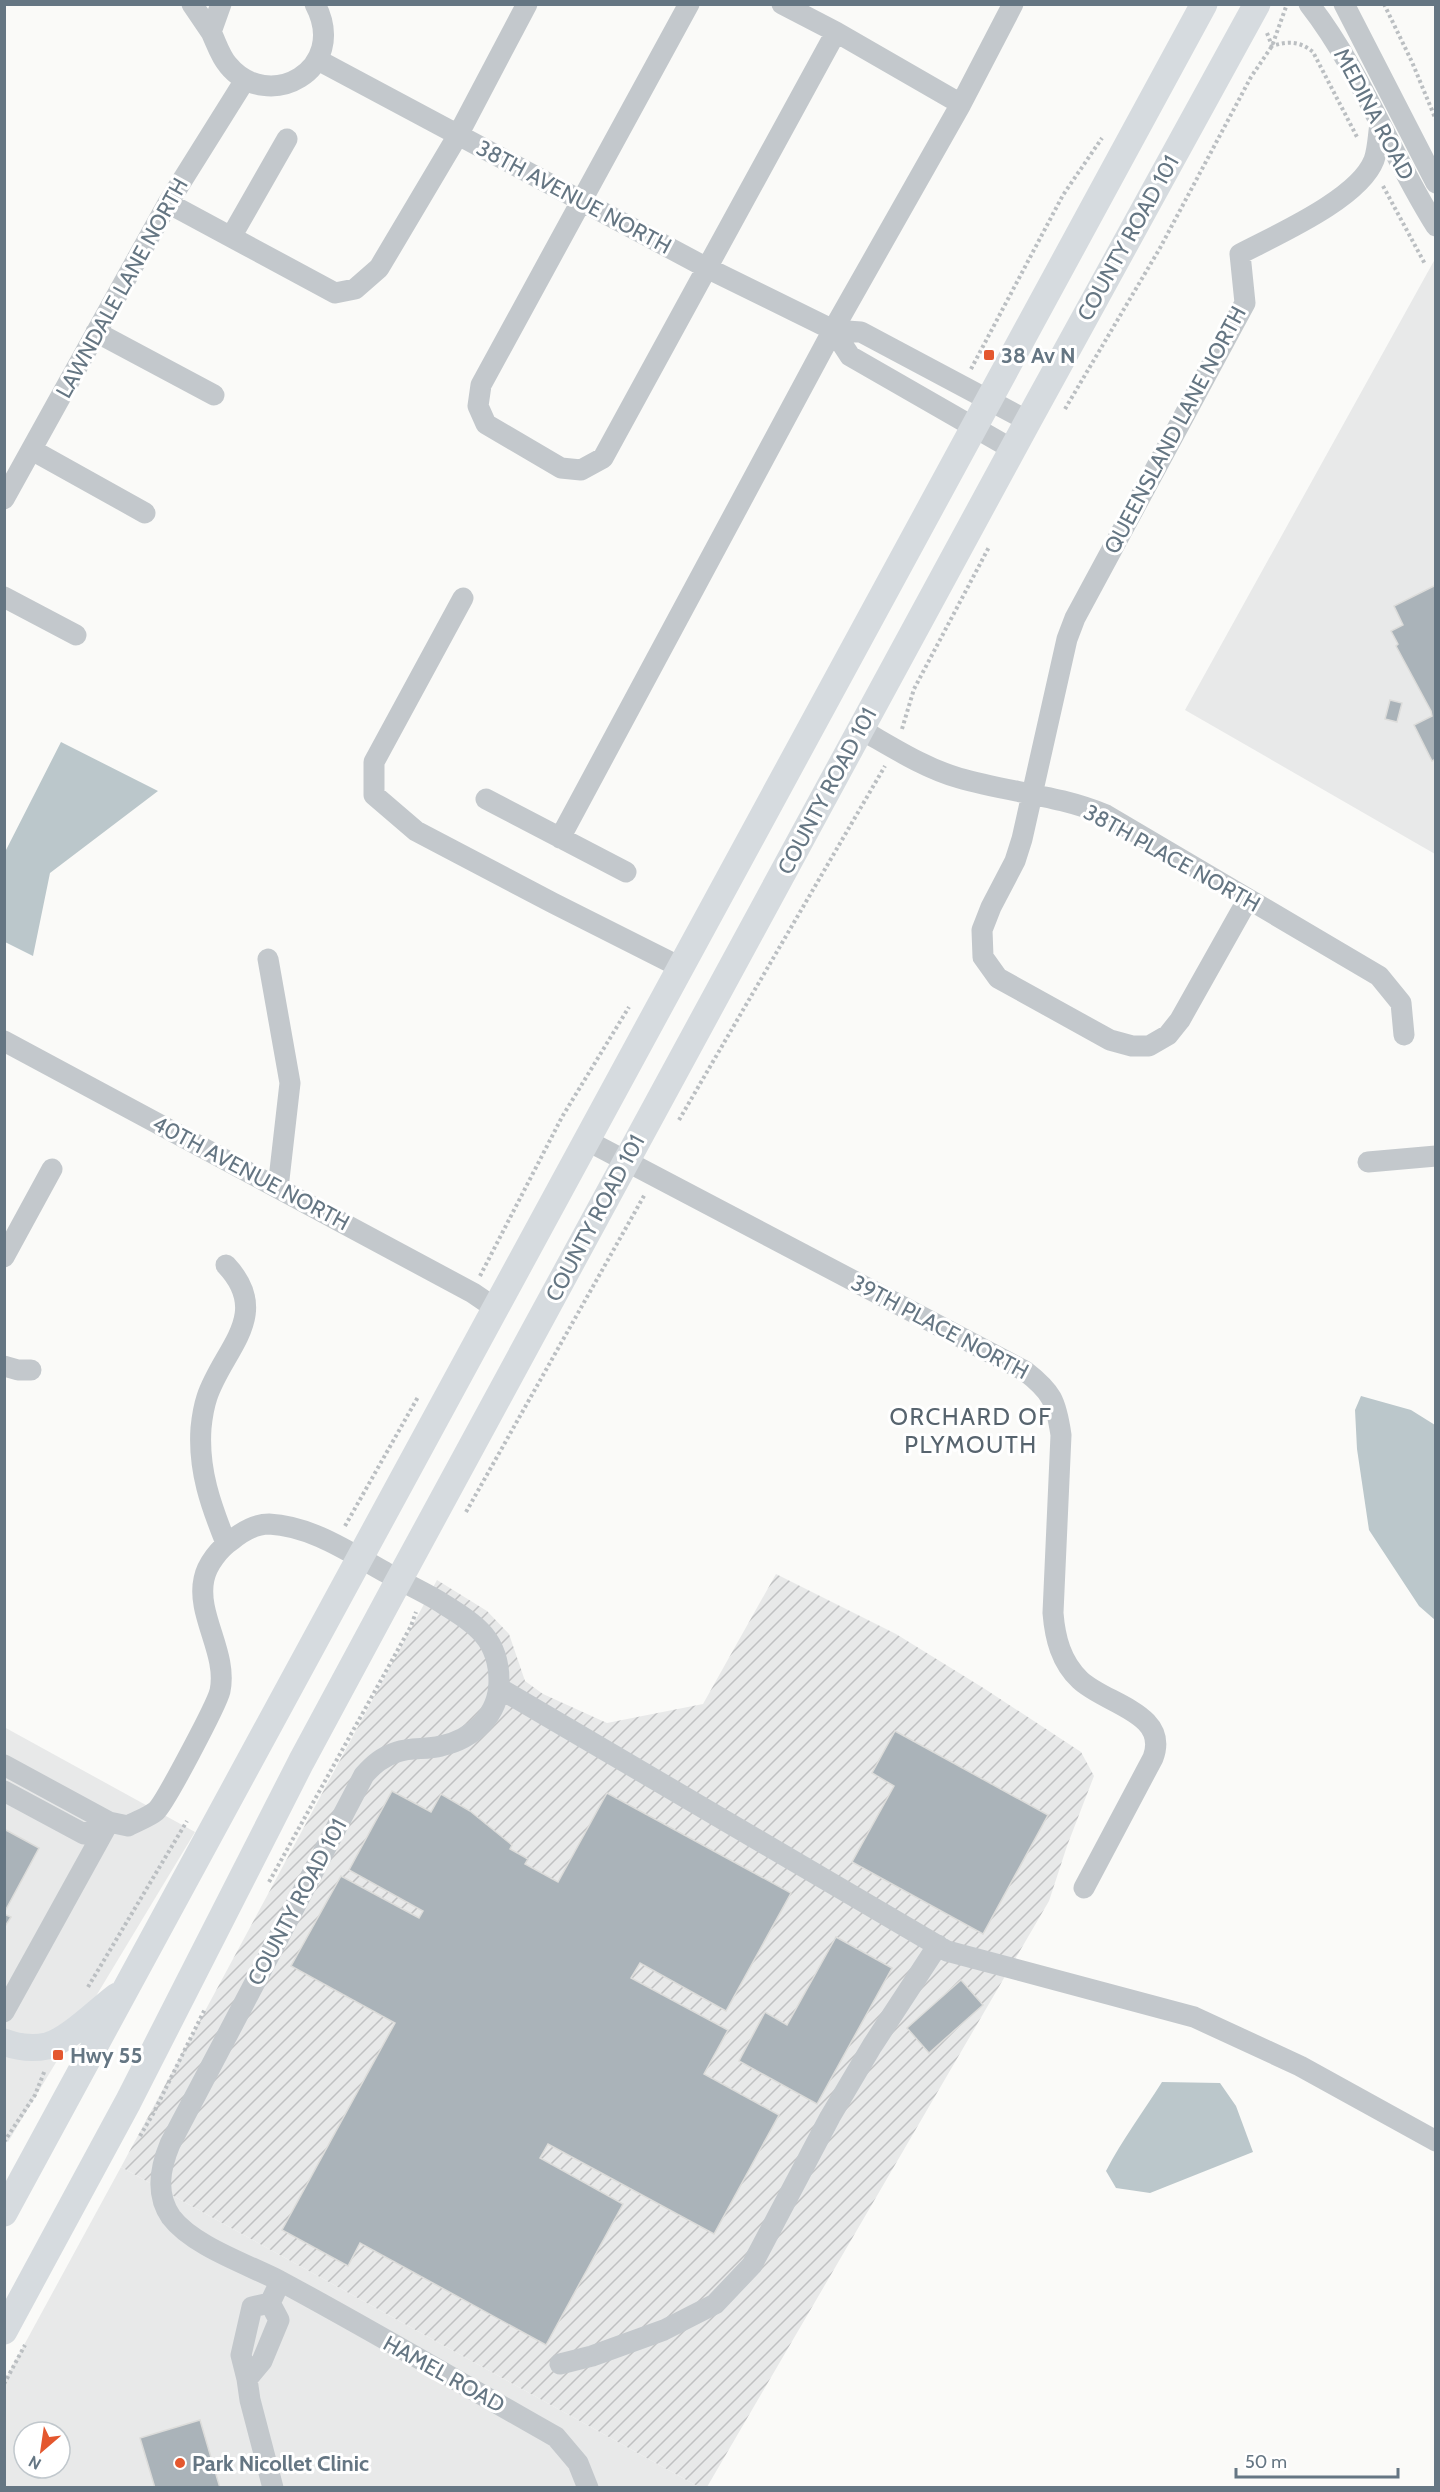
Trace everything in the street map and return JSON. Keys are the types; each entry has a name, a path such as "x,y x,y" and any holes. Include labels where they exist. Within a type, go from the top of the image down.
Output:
{"main road":[{"name":"COUNTY ROAD 101","path":"4,2213 1204,4"},
{"name":"COUNTY ROAD 101","path":"4,2331 128,2102 301,1762 399,1580 1012,449 1257,4"},
{"path":"4,2042 17,2047 46,2046 72,2031 125,1990"}],"street":[{"path":"192,4 211,32 228,65 245,80 265,86 289,83 308,74 318,60 324,41 322,18 315,4"},
{"path":"211,32 221,4"},
{"path":"168,203 335,293 355,289 379,268 458,135 527,4"},
{"path":"689,4 481,385 478,406 486,424 561,468 581,470 603,458 836,32"},
{"path":"782,4 836,32 961,104"},
{"path":"560,838 832,330 961,104 1012,4"},
{"name":"MEDINA ROAD","path":"1309,4 1328,29 1417,196 1436,226"},
{"name":"MEDINA ROAD","path":"1344,4 1379,68 1436,183"},
{"name":"38TH AVENUE NORTH","path":"318,60 707,268 832,330 861,332 1028,421"},
{"name":"LAWNDALE LANE NORTH","path":"4,499 168,203 245,80"},
{"name":"QUEENSLAND LANE NORTH","path":"1248,899 1180,1020 1168,1035 1149,1046 1132,1046 1110,1040 998,978 983,957 982,930 990,907 1015,861 1067,639 1075,618 1245,303 1240,254 1300,222 1353,189 1366,174 1373,161 1380,124"},
{"path":"231,237 287,139"},
{"name":"38TH AVENUE NORTH","path":"832,330 850,356 1012,449"},
{"path":"96,332 214,395"},
{"path":"32,450 145,513"},
{"path":"4,597 76,635"},
{"path":"463,598 374,762 374,795 416,831 680,967"},
{"name":"38TH PLACE NORTH","path":"860,729 956,778 1087,807 1106,815 1379,976 1401,1002 1404,1035"},
{"path":"486,799 626,872"},
{"path":"268,959 290,1083 278,1188"},
{"name":"40TH AVENUE NORTH","path":"4,1041 473,1293 495,1308"},
{"name":"39TH PLACE NORTH","path":"586,1140 1025,1371 1045,1387 1057,1409 1061,1435 1053,1613 1055,1638 1065,1660 1079,1679 1099,1695 1143,1717 1152,1726 1157,1736 1154,1758 1084,1888"},
{"path":"1368,1162 1436,1155"},
{"path":"4,1257 52,1170"},
{"path":"226,1264 236,1275 242,1287 246,1303 245,1322 207,1396 201,1437 202,1466 209,1500 226,1543"},
{"path":"4,1366 18,1370 31,1370"},
{"name":"COUNTY ROAD 101","path":"109,1822 128,1826 157,1810 209,1716 220,1691 221,1665 204,1602 204,1579 220,1548 245,1530 267,1524 297,1528 336,1544 424,1592 475,1625 492,1644 499,1665 499,1688 496,1702 488,1717 476,1730 459,1741 439,1747 416,1747 396,1752 377,1761 364,1775 164,2159 160,2179 162,2197 170,2215 185,2234 280,2282"},
{"path":"499,1688 947,1951 1194,2017 1300,2066 1436,2141"},
{"path":"4,1765 109,1822"},
{"path":"4,1791 84,1834 109,1822"},
{"path":"4,2012 109,1822"},
{"path":"560,2364 592,2356 664,2330 684,2320 715,2304 752,2265 830,2117 872,2046 938,1945"},
{"path":"273,2487 240,2355 252,2307 270,2303 280,2282"},
{"name":"HAMEL ROAD","path":"280,2282 556,2437 578,2463 588,2487"}],"path":[{"path":"1061,415 1160,248 1251,77 1272,46 1287,4"},
{"path":"1384,4 1412,62 1436,120"},
{"path":"969,374 1063,195 1103,136"},
{"path":"901,732 914,689 990,547"},
{"path":"85,1992 189,1818"},
{"path":"4,2142 35,2095 47,2063 46,2046"}],"shaded area":[{"path":"1435,259 1435,854 1185,710"},
{"path":"61,742 158,791 50,873 33,956 5,942 5,852"},
{"path":"1361,1396 1411,1410 1435,1425 1435,1620 1419,1606 1369,1530 1357,1449 1355,1410"},
{"path":"776,1574 896,1634 985,1689 1081,1752 1094,1776 1049,1901 707,2487 699,2487 121,2167 437,1580 487,1611 509,1634 525,1681 543,1694 607,1723 703,1704"},
{"path":"4,1727 195,1832 8,2142 4,2140"},
{"path":"1162,2082 1220,2083 1236,2106 1253,2152 1150,2193 1116,2188 1106,2171"},
{"path":"121,2167 699,2487 5,2488 5,2380"}],"building":[{"path":"1436,585 1436,759 1432,761 1414,725 1432,716 1431,711 1396,646 1398,644 1391,631 1403,625 1394,606"},
{"path":"1390,700 1402,703 1397,722 1385,719"},
{"path":"895,1731 1048,1815 983,1934 852,1862 894,1786 872,1773"},
{"path":"392,1791 431,1812 441,1794 470,1811 512,1845 510,1849 528,1859 525,1864 558,1882 607,1793 791,1893 726,2011 640,1963 631,1978 728,2030 704,2074 779,2115 714,2234 548,2144 540,2158 623,2204 546,2345 360,2243 348,2266 282,2230 395,2023 291,1966 341,1876 419,1918 423,1911 349,1870"},
{"path":"4,1829 39,1848 4,1913"},
{"path":"4,1914 11,1917 4,1928"},
{"path":"836,1937 892,1968 817,2104 739,2061 765,2012 787,2025"},
{"path":"961,1980 983,2005 929,2053 907,2028"},
{"name":"Park Nicollet Clinic","path":"200,2420 220,2488 155,2488 140,2438"}],"place":[{"name":"38 Av N","path":"989,355"},
{"name":"Hwy 55","path":"58,2055"},
{"name":"Park Nicollet Clinic","path":"180,2463"}],"district":[{"name":"ORCHARD OF PLYMOUTH","path":"971,1430"}]}
